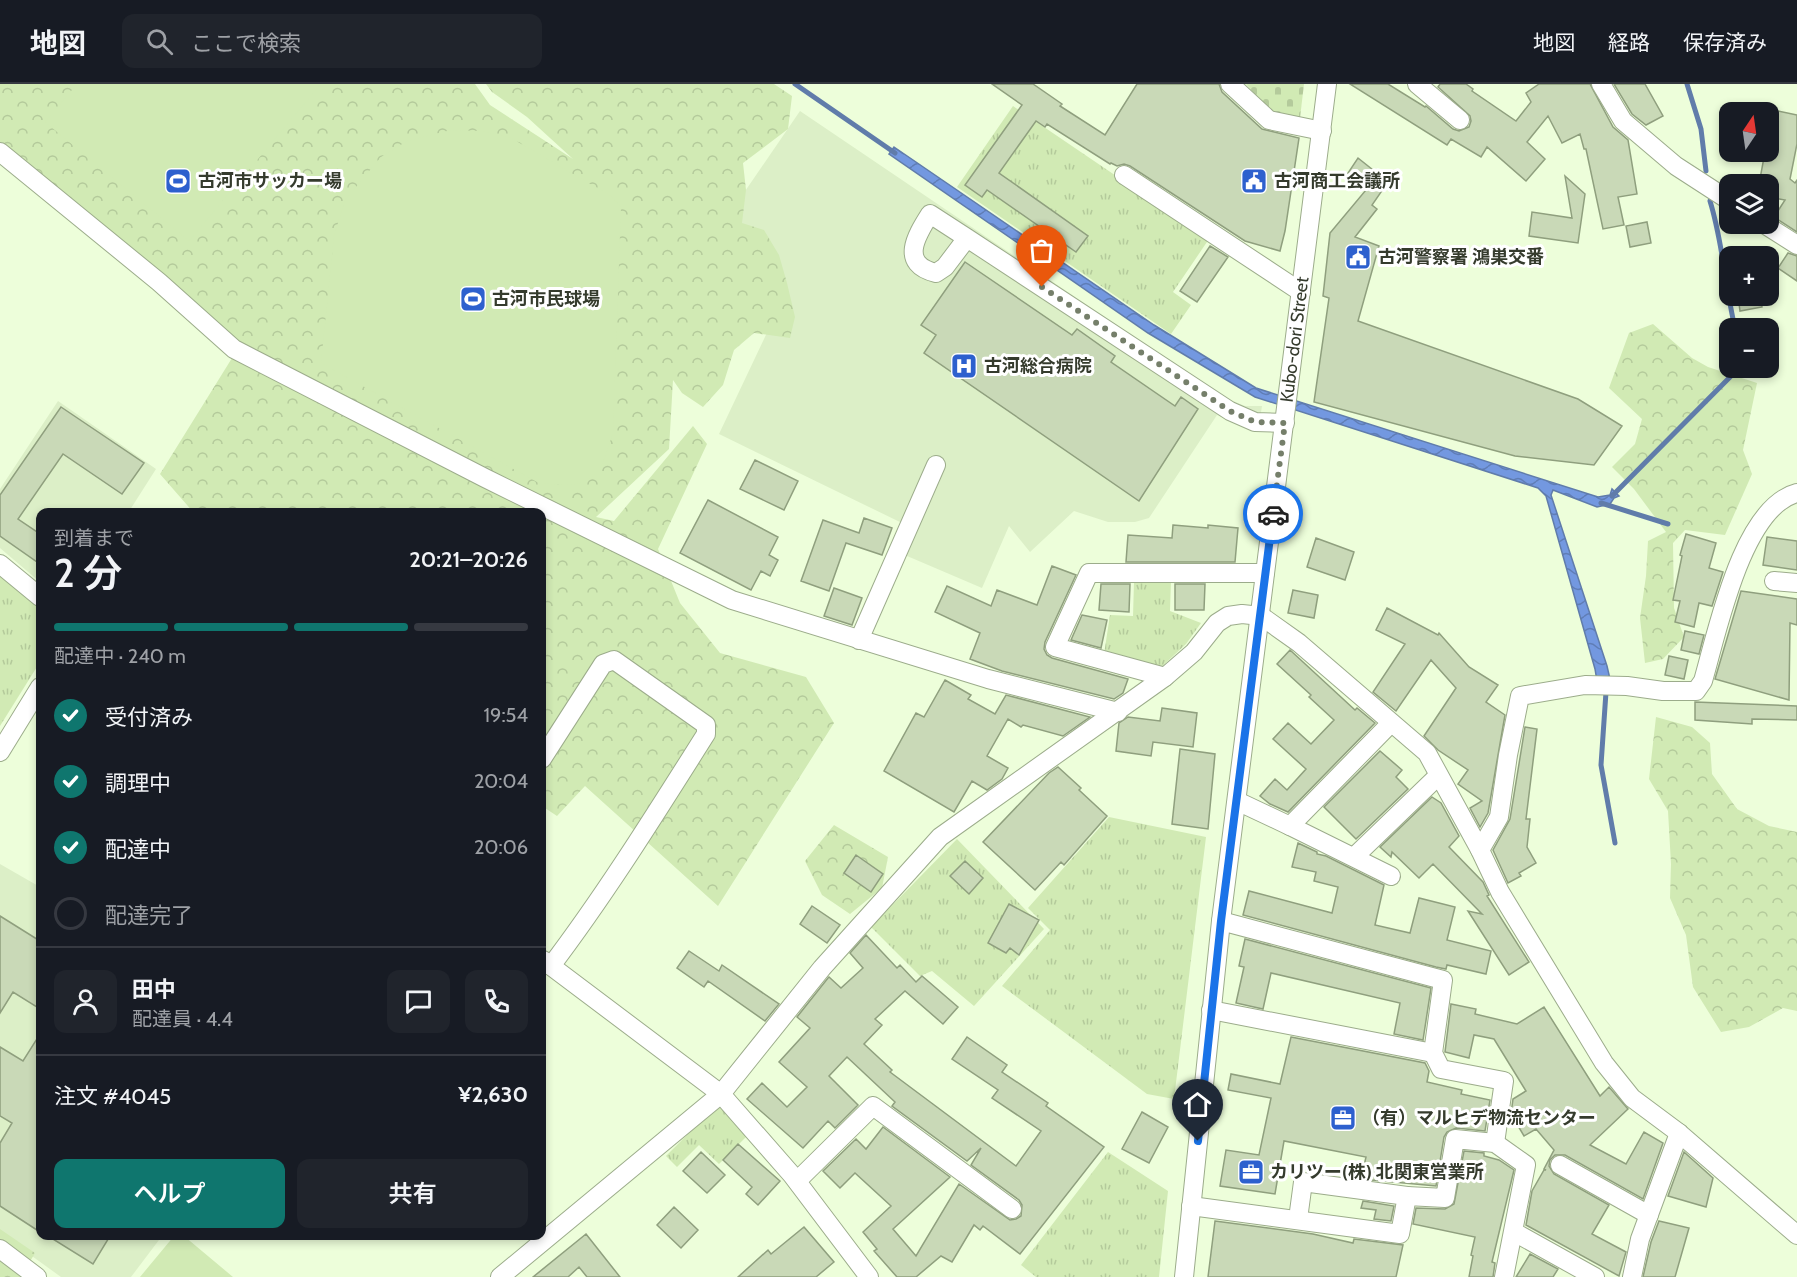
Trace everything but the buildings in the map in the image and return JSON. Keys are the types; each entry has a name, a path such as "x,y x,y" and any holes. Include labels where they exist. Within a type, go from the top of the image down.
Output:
{"street":[{"path":"1230,84 1269,120 1322,131"},
{"name":"Kubo-dori Street","path":"1184,1277 1221,921 1327,84"},
{"path":"1417,84 1460,120"},
{"path":"1601,84 1623,121 1676,166 1719,194"},
{"path":"0,152 159,282 234,349 486,478 732,600 988,679 1118,712"},
{"path":"1124,175 1301,292"},
{"path":"1779,234 1797,245"},
{"path":"967,238 1230,411 1255,422 1285,423"},
{"path":"859,640 936,465"},
{"path":"1480,850 1499,817 1520,696 1585,685 1696,691 1703,681 1735,569 1762,519 1788,495 1797,493"},
{"path":"0,564 36,594"},
{"path":"1166,677 1055,647 1089,573 1265,573"},
{"path":"1774,581 1797,583"},
{"path":"546,1239 721,1094 822,968 940,837 1166,677 1194,652 1217,623 1228,616 1242,614 1261,616 1299,643 1427,753 1480,850 1500,892 1604,1063 1632,1098 1679,1133 1797,1235"},
{"path":"546,753 603,664 614,660 706,725 706,734 584,922 546,962 721,1094 797,1181 869,1277"},
{"path":"0,752 36,694"},
{"path":"1290,826 1391,723"},
{"path":"1354,857 1438,776"},
{"path":"1237,801 1391,876"},
{"path":"1221,921 1443,980 1433,1053 1441,1070 1504,1081 1495,1143"},
{"path":"1211,1010 1433,1053"},
{"path":"797,1181 873,1106 1012,1209"},
{"path":"1632,1277 1640,1239 1679,1133"},
{"path":"1298,1220 1303,1182 1407,1196 1445,1198 1455,1139 1495,1143 1526,1165 1504,1277"},
{"path":"1560,1165 1648,1215"},
{"path":"1191,1206 1400,1234 1407,1196"},
{"path":"1514,1232 1595,1277"},
{"path":"500,1277 545,1240"},
{"path":"0,1249 37,1277"}],"shaded area":[{"name":"古河総合病院","path":"800,111 1223,397 1245,406 1262,406 1258,431 1250,430 1217,415 1149,518 1135,522 1108,522 1074,511 1030,552 1009,526 982,588 893,550 904,524 719,434 781,303 702,254"},
{"path":"58,401 156,469 131,508 36,508 36,579 0,548 0,489"},
{"path":"0,864 36,885 36,1240 159,1240 131,1277 61,1277 0,1233"}],"green space":[{"path":"0,84 475,84 490,105 573,159 527,117 492,92 486,84 774,84 792,96 788,129 743,163 746,190 742,223 764,230 779,255 795,317 790,338 754,333 734,350 723,385 703,407 682,393 673,380 669,449 596,517 614,521 693,426 707,444 658,549 680,603 720,653 806,677 834,723 718,906 585,786 557,816 546,809 546,508 190,508 160,474 237,350 0,152"},
{"name":"古河市サッカー場","path":"77,84 321,84 189,241 45,122"},
{"path":"1246,84 1304,84 1300,118 1272,114"},
{"path":"1013,106 1209,239 1173,292 1191,305 1171,334 957,187"},
{"name":"古河市民球場","path":"451,130 481,131 511,138 611,196 621,207 613,433 598,471 583,482 563,485 537,482 321,363 334,236 345,200 381,157 407,141"},
{"path":"1653,324 1692,358 1719,371 1719,378 1742,378 1757,383 1743,450 1752,474 1725,535 1685,530 1673,543 1674,608 1684,637 1663,659 1645,663 1640,618 1648,541 1666,532 1634,489 1612,467 1635,444 1642,419 1609,388 1629,333"},
{"path":"0,575 36,606 36,668 0,726"},
{"path":"1171,580 1170,611 1201,623 1186,644 1158,670 1104,654 1110,615 1133,616 1134,582"},
{"path":"1656,717 1692,727 1710,743 1712,774 1737,809 1769,826 1797,832 1797,1011 1783,1008 1749,1027 1721,1032 1693,987 1686,935 1670,898 1668,811 1649,779"},
{"path":"1109,817 1206,837 1174,1099 1147,1094 1002,986 1050,930 1028,908"},
{"path":"834,825 888,857 882,888 850,914 822,895 805,861"},
{"path":"957,839 1044,929 974,1006 932,971 920,976 871,927"},
{"path":"720,1102 751,1132 719,1164 699,1145 677,1167 666,1156"},
{"path":"1108,1152 1168,1191 1159,1277 1036,1277 1021,1265"},
{"path":"0,1229 35,1253 21,1277 0,1277"},
{"path":"171,1240 189,1240 233,1277 140,1277"}],"water":[{"path":"894,147 1154,325 1256,388 1598,497 1610,495 1612,489 1619,496 1614,498 1610,504 1597,507 1553,490 1551,495 1607,666 1613,692 1599,693 1595,669 1546,496 1538,488 1255,397 1148,333 889,154"}],"waterway":[{"path":"795,84 895,153"},
{"path":"1687,84 1701,129 1706,171"},
{"path":"1710,201 1733,318"},
{"path":"1612,496 1729,378"},
{"path":"1601,503 1668,524"},
{"path":"1606,692 1601,765 1615,843"}],"way so far":[{"path":"1042,287 1230,411 1255,422 1285,423 1273,514"}],"place":[{"name":"古河市サッカー場","path":"178,181"},
{"name":"古河商工会議所","path":"1254,181"},
{"name":"古河警察署 鴻巣交番","path":"1358,257"},
{"name":"古河市民球場","path":"473,299"},
{"name":"古河総合病院","path":"964,366"},
{"name":"（有）マルヒデ物流センター","path":"1343,1118"},
{"name":"カリツー(株) 北関東営業所","path":"1251,1172"}],"route":[{"path":"1198,1141 1221,921 1273,514"}]}
